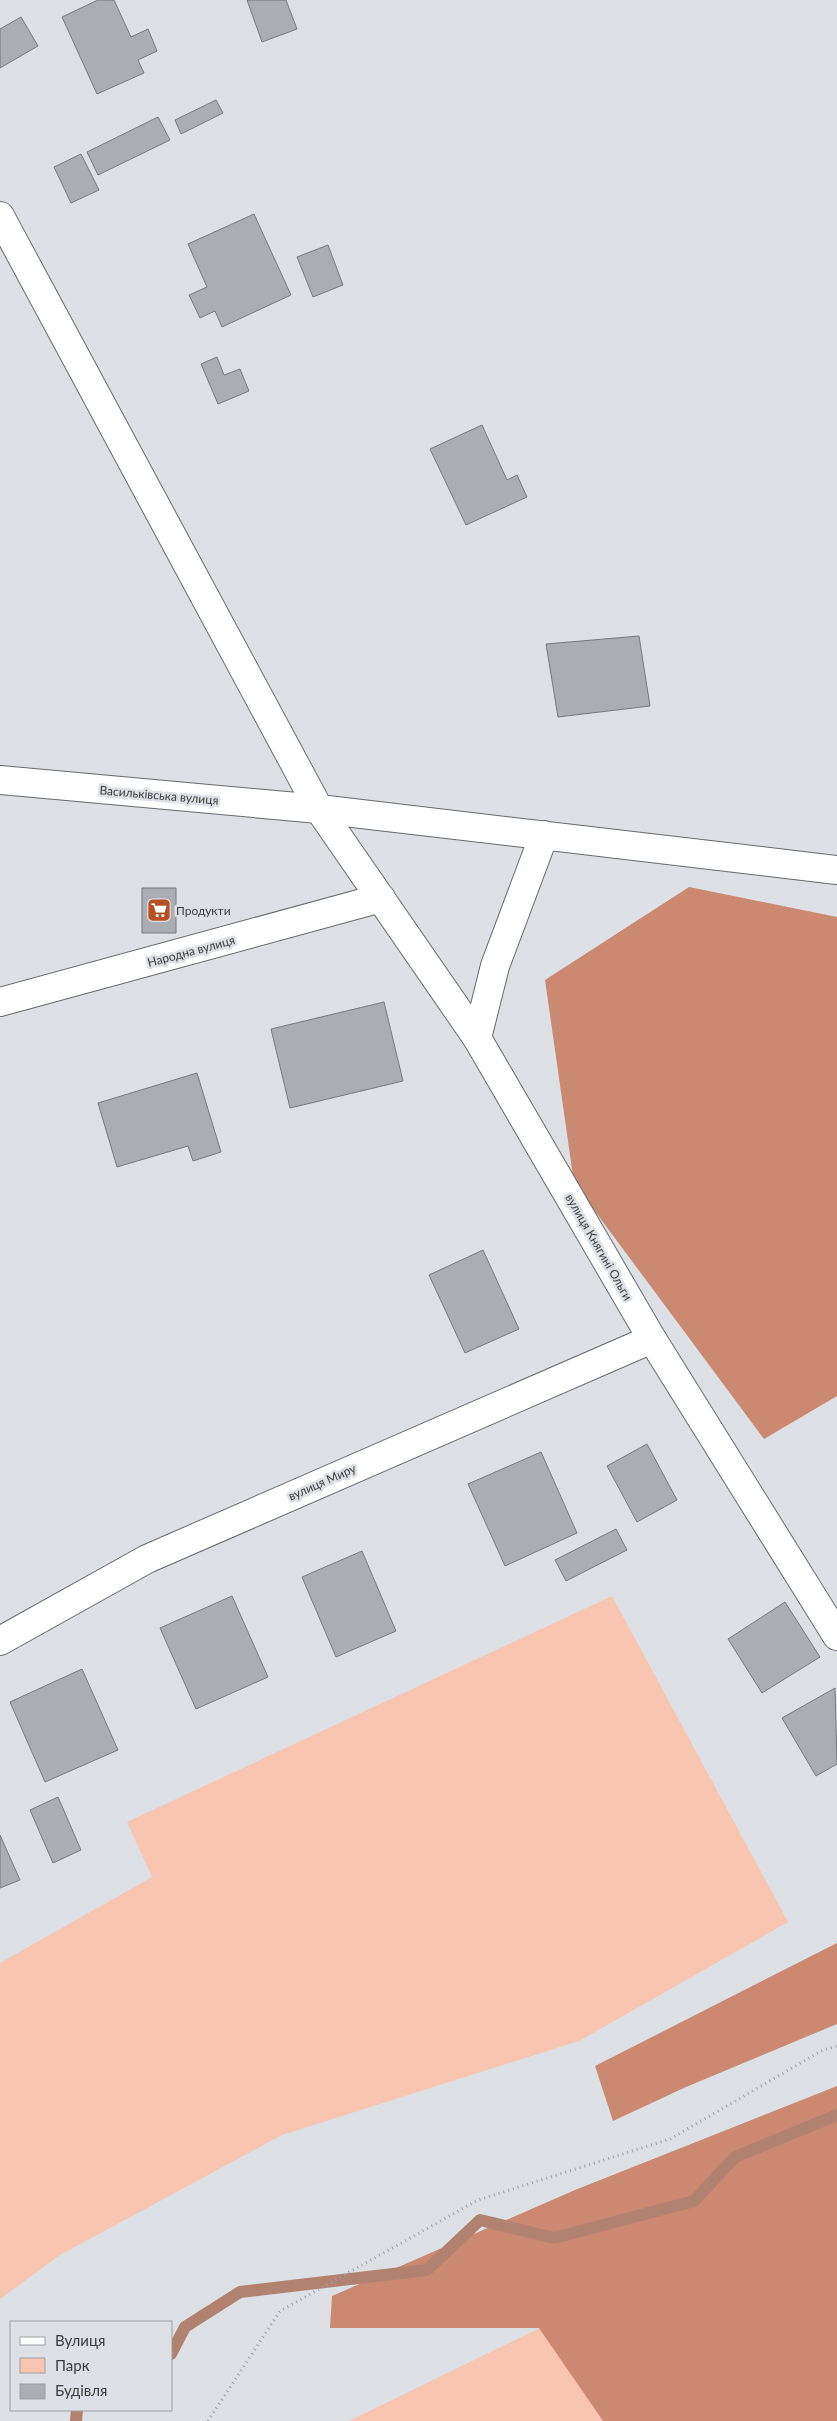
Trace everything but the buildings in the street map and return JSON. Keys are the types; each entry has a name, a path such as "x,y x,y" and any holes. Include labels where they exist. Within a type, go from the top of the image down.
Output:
{"street":[{"name":"вулиця Княгині Ольги","path":"0,216 319,809 477,1038 652,1338 837,1636"},
{"name":"Васильківська вулиця","path":"0,780 319,809 837,870"},
{"path":"477,1038 495,966 544,834"},
{"name":"Народна вулиця","path":"0,1002 381,898"},
{"name":"вулиця Миру","path":"0,1641 147,1559 652,1338"}],"path":[{"path":"208,2421 280,2311 478,2200 670,2138 823,2050 837,2046"}],"green space":[{"path":"612,1596 788,1922 579,2041 282,2135 60,2255 0,2299 0,1963 152,1877 127,1822"},
{"path":"540,2328 603,2421 349,2421"}],"shaded area":[{"path":"689,887 837,917 837,1396 764,1439 574,1183 545,980"},
{"path":"837,1943 837,2024 686,2087 613,2121 595,2066"},
{"path":"837,2086 837,2421 603,2421 539,2328 330,2328 332,2296 575,2190"}],"waterway":[{"path":"172,2352 185,2327 240,2292 427,2270 480,2220 554,2238 694,2201 735,2157 837,2115"},
{"path":"76,2421 77,2411"}],"place":[{"name":"Продукти","path":"159,910"}]}
